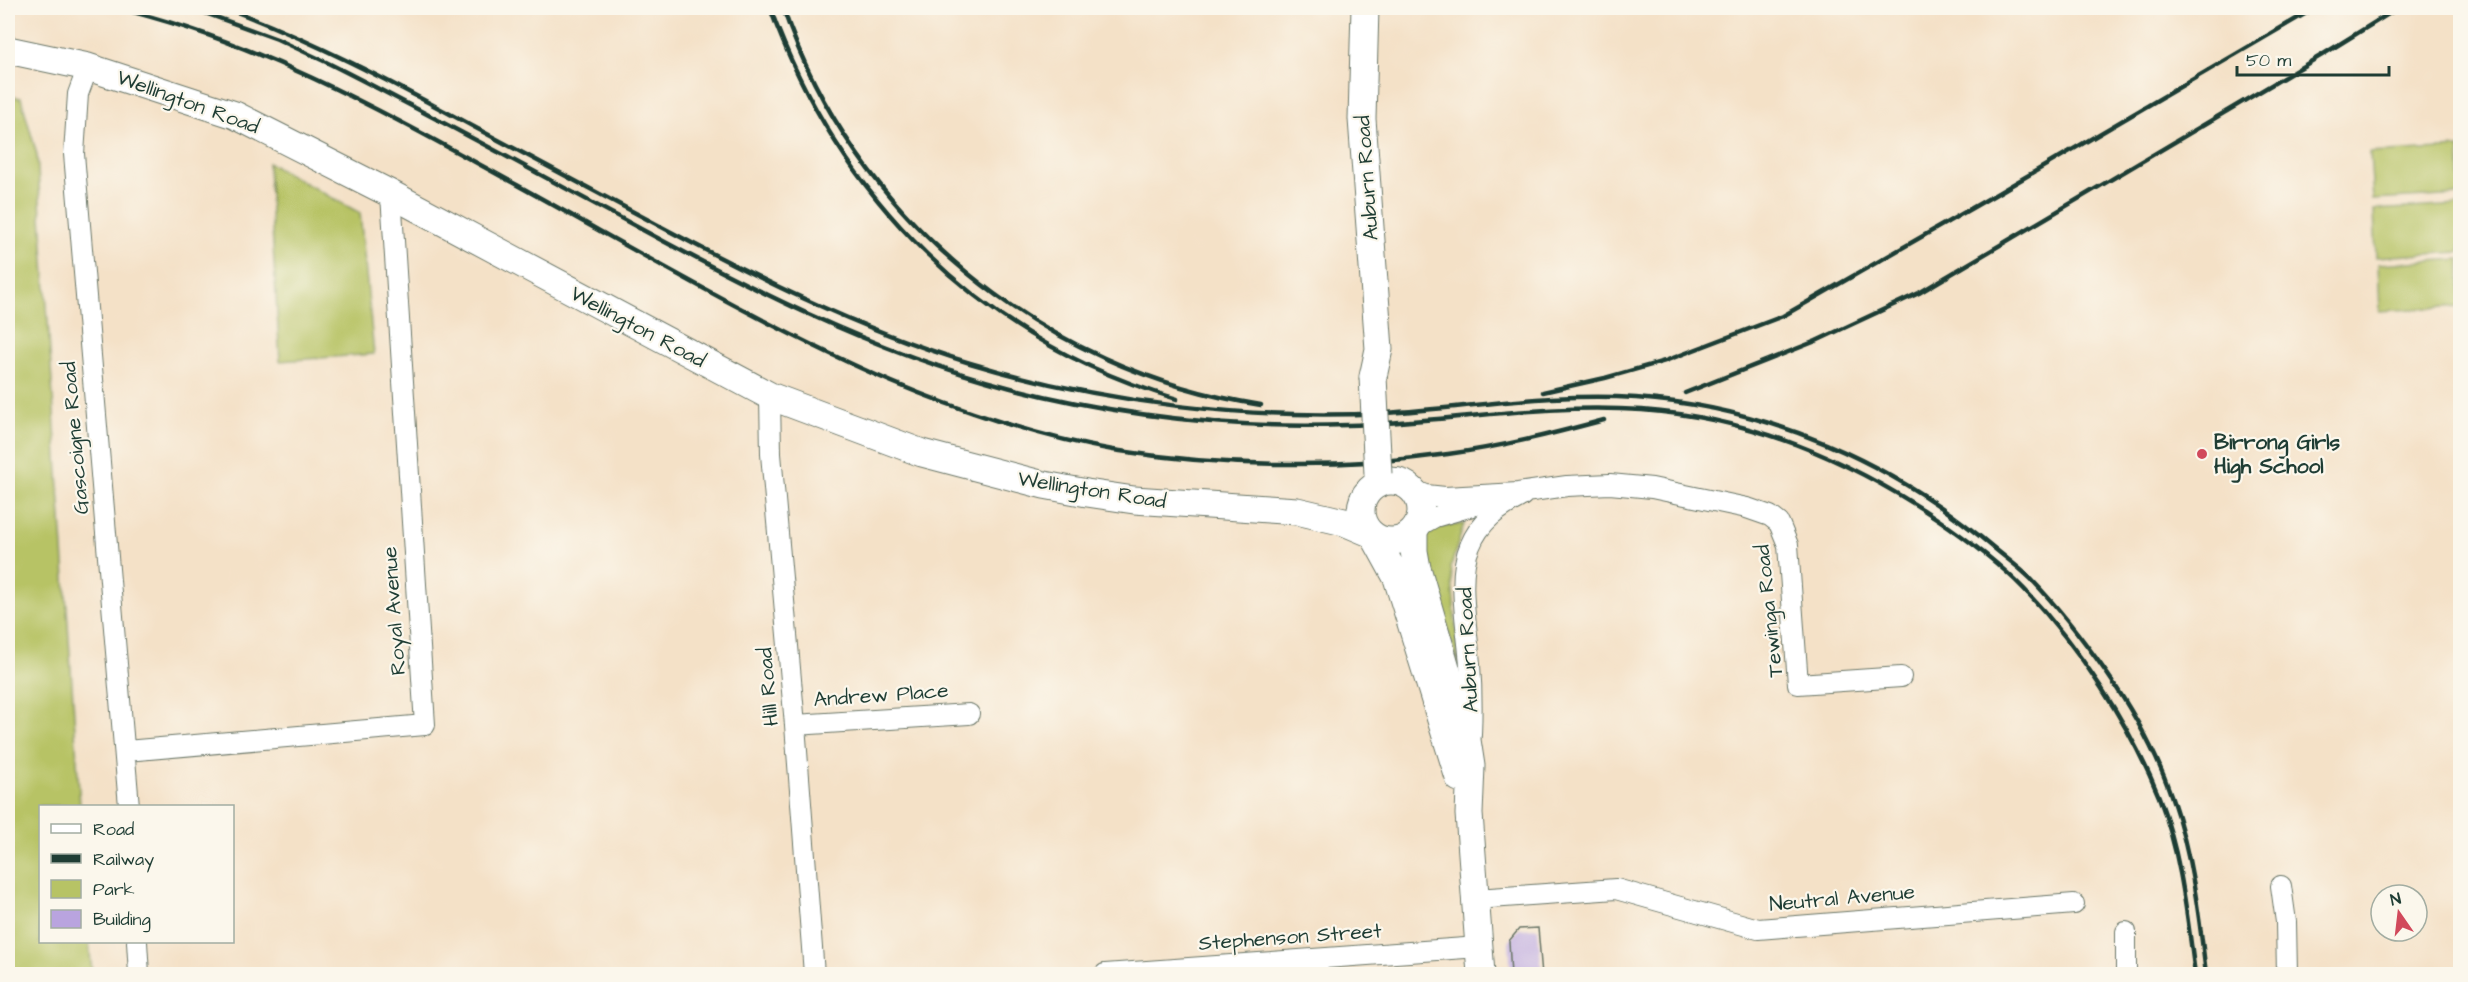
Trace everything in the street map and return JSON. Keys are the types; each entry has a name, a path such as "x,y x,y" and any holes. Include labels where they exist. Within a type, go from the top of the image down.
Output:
{"main road":[{"name":"Auburn Road","path":"1365,8 1362,119 1388,484"},
{"name":"Wellington Road","path":"8,50 88,67 235,115 391,194 770,396 922,453 1044,485 1134,500 1297,511 1337,519 1372,535"},
{"name":"Wellington Road","path":"1297,511 1341,502 1388,484"},
{"path":"1388,484 1420,504 1421,516 1415,529 1405,538 1395,541 1384,541 1372,535 1363,523 1360,511 1388,484"},
{"name":"Auburn Road","path":"1415,529 1414,551 1417,568 1463,722 1471,766 1469,814 1481,975"},
{"name":"Auburn Road","path":"1372,535 1397,578 1469,814"}],"street":[{"name":"Gascoigne Road","path":"88,67 78,94 74,154 129,805"},
{"name":"Royal Avenue","path":"126,751 425,725 391,194"},
{"name":"Hill Road","path":"770,396 771,454 814,975"},
{"name":"Tewinga Road","path":"1388,484 1426,495 1445,497 1610,484 1641,487 1748,508 1770,516 1779,523 1788,545 1798,684 1901,677"},
{"name":"Tewinga Road","path":"1415,529 1439,516 1524,492"},
{"name":"Auburn Road","path":"1471,766 1472,702 1464,586 1466,556 1474,537 1486,520 1503,505 1524,492"},
{"name":"Andrew Place","path":"795,724 969,714"},
{"path":"2281,886 2286,922 2287,975"},
{"name":"Neutral Avenue","path":"1476,899 1616,889 1758,929 2074,904"},
{"path":"2126,932 2126,975"},
{"path":"137,943 139,975"},
{"name":"Stephenson Street","path":"1105,975 1479,947"}],"green space":[{"path":"8,96 21,98 37,155 80,805 39,805 39,943 89,943 92,974 8,974"},
{"path":"2460,148 2460,195 2373,200 2370,153"},
{"path":"268,163 360,213 374,354 280,361"},
{"path":"2460,205 2460,252 2376,257 2374,210"},
{"path":"2460,259 2460,306 2380,311 2378,264"},
{"path":"1464,524 1451,566 1459,666 1422,553 1423,538 1431,528"}],"building":[{"path":"1538,928 1542,975 1511,975 1509,941 1519,929"}],"railway":[{"path":"117,8 170,22 222,40 323,83 421,133 797,337 892,382 972,413 1030,431 1086,445 1154,456 1238,463 1323,464 1407,459 1468,451 1526,440 1604,420"},
{"path":"191,8 277,39 326,62 712,267 808,314 908,355 1011,388 1135,413 1263,425 1348,425 1568,409 1642,410 1682,414 1721,422 1796,444 1832,460 1902,496 1982,551 2024,589 2083,661 2133,741 2167,819 2178,862 2195,974"},
{"path":"226,8 290,34 383,78 683,238 803,298 927,349 1020,377 1071,389 1175,406 1280,414 1385,413 1573,397 1636,398 1733,413 1827,444 1871,465 1955,517 2026,575 2070,624 2116,687 2152,749 2179,820 2194,885 2206,974"},
{"path":"770,8 799,77 835,141 877,200 926,253 980,300 1040,340 1106,373 1177,399"},
{"path":"783,8 815,84 857,154 908,217 967,272 1033,320 1104,358 1181,387 1261,405"},
{"path":"1543,392 1665,361 1783,316 2315,8"},
{"path":"1685,393 1816,341 1919,293 2398,8"}],"place":[{"name":"Birrong Girls High School","path":"2202,454"}]}
